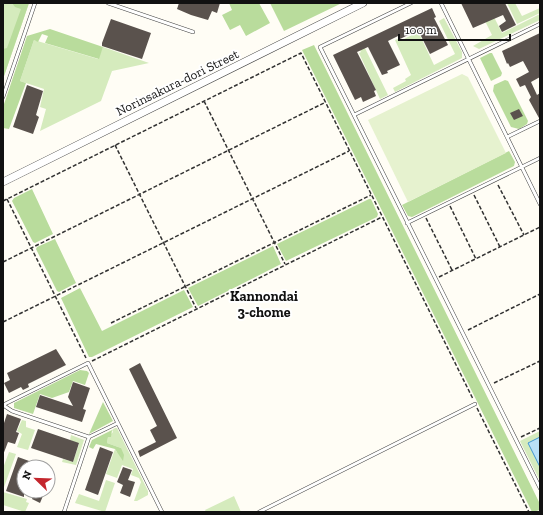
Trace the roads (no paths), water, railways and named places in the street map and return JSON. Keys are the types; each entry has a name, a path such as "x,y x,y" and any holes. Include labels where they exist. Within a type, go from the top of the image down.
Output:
{"street":[{"name":"Norinsakura-dori Street","path":"3,182 362,3"}],"lane":[{"path":"3,97 35,3"},
{"path":"108,3 193,32"},
{"path":"411,3 320,47 540,488"},
{"path":"441,3 540,204"},
{"path":"354,115 540,24"},
{"path":"507,137 540,121"},
{"path":"407,223 540,158"},
{"path":"3,405 88,363 162,512"},
{"path":"259,512 475,404"},
{"path":"3,405 12,411 89,438"},
{"path":"64,512 89,438 118,423"}],"water":[{"path":"540,437 540,467 528,443"}],"district":[{"name":"Kannondai 3-chome","path":"264,304"}]}
